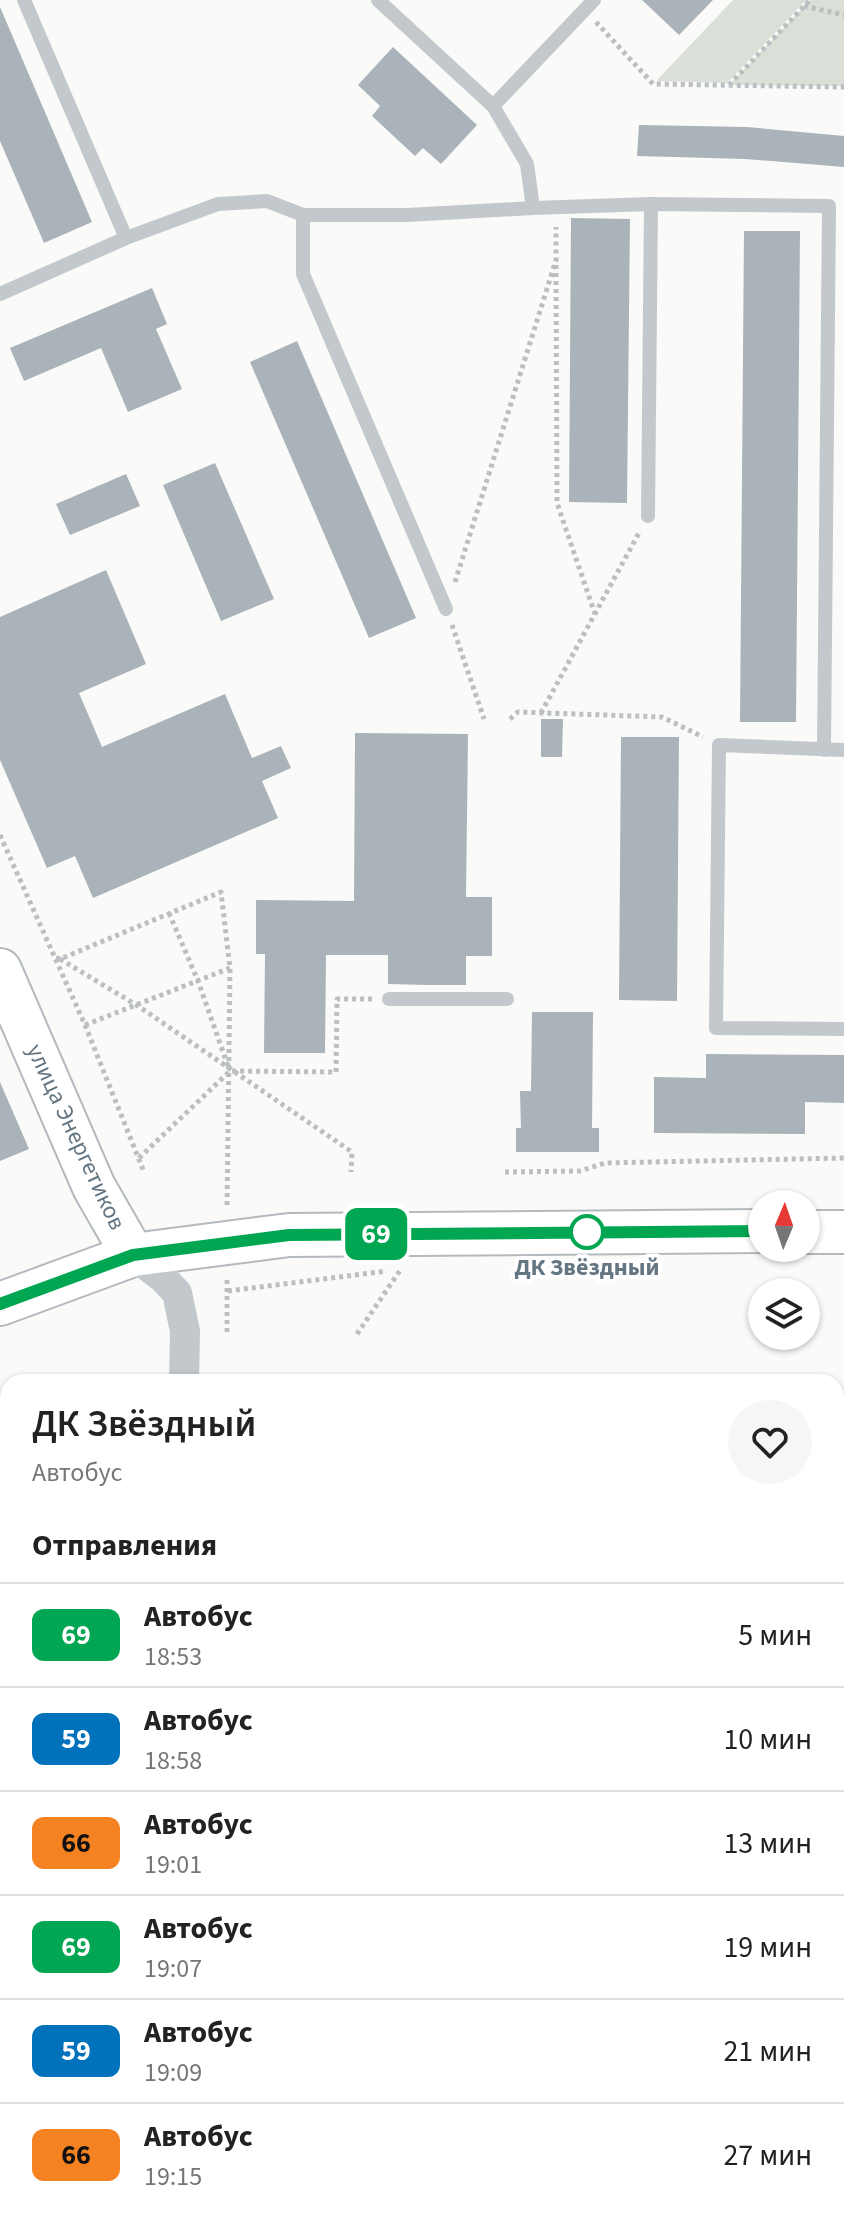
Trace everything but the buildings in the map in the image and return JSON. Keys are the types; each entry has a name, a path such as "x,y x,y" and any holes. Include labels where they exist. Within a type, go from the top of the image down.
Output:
{"main road":[{"name":"улица Энергетиков","path":"0,970 94,1187 133,1255"},
{"path":"0,1304 133,1255 289,1235 748,1231"},
{"path":"820,1232 844,1232"}],"street":[{"name":"улица Энергетиков","path":"133,1255 177,1293 185,1331 184,1374"}],"lane":[{"path":"24,0 126,238"},
{"path":"378,0 493,106 527,164 533,208"},
{"path":"493,106 589,5"},
{"path":"0,294 126,238 218,204 267,201 303,215 407,215 651,204 829,206 824,750"},
{"path":"648,516 651,204"},
{"path":"303,215 303,274 446,609"},
{"path":"844,750 719,745 716,1028 844,1029"},
{"path":"389,999 507,999"}],"path":[{"path":"729,85 810,0"},
{"path":"589,5 653,84 844,87"},
{"path":"804,6 844,15"},
{"path":"557,207 557,503 595,614"},
{"path":"484,719 446,609 556,260"},
{"path":"541,713 648,516"},
{"path":"510,719 518,712 662,717 719,745"},
{"path":"0,835 58,959 144,1172"},
{"path":"58,959 221,892 230,968 227,1214"},
{"path":"169,913 198,981 230,1071"},
{"path":"58,959 138,1006 352,1152 351,1172"},
{"path":"85,1025 230,968"},
{"path":"139,1158 230,1071 336,1072 337,999 389,999"},
{"path":"505,1172 580,1171 605,1163 844,1158"},
{"path":"357,1334 401,1269"},
{"path":"228,1291 413,1269"},
{"path":"227,1279 227,1332"}],"shaded area":[{"path":"733,0 806,0 727,83 658,81 658,79"},
{"path":"810,0 844,0 844,86 729,85"}],"bus line":[{"name":"69","path":"0,1304 133,1255 289,1235 748,1231"}],"place":[{"name":"ДК Звёздный","path":"587,1232"}]}
